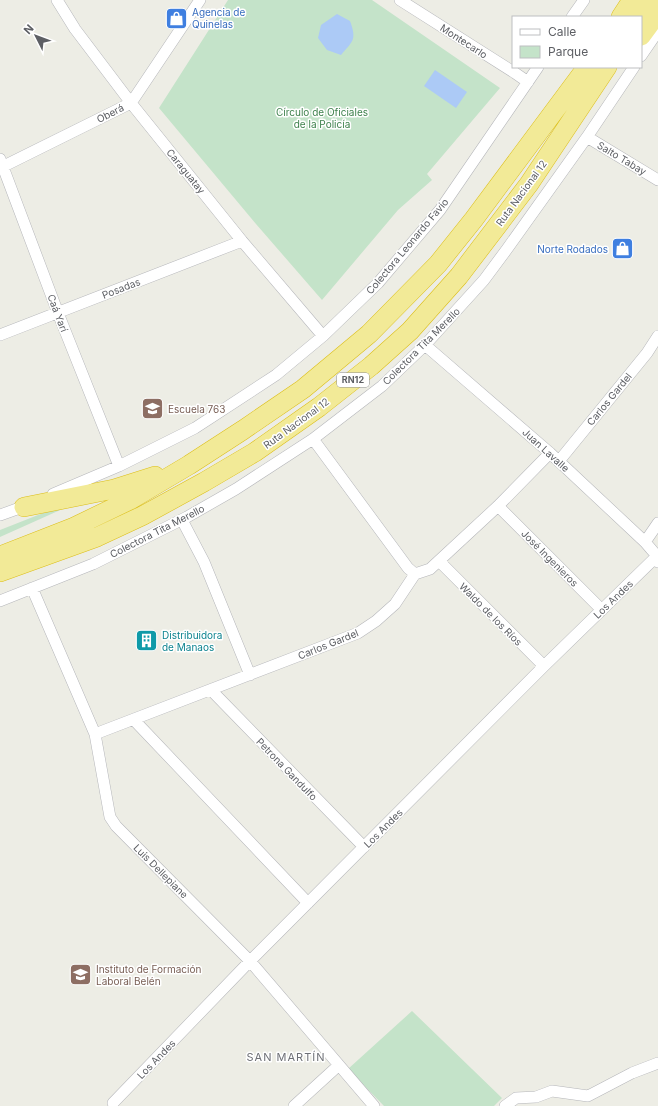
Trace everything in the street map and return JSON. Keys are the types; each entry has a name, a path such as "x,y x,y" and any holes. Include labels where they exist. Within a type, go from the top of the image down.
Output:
{"highway":[{"path":"622,16 632,0"},
{"path":"641,16 651,0"},
{"path":"642,35 658,13"},
{"name":"RN12","path":"0,556 74,527 130,500 189,465 303,389 369,334 438,264 474,219 586,68"},
{"name":"Ruta Nacional 12","path":"0,572 97,537 142,516 204,482 254,452 319,407 371,366 410,331 459,276 529,184 606,68"},
{"path":"561,137 602,91 618,68"},
{"path":"24,507 114,489 143,481 189,465"},
{"path":"0,575 25,562"}],"street":[{"name":"Caraguatay","path":"57,0 75,30 131,103 242,241 323,336"},
{"name":"Oberá","path":"1,165 131,103 200,0"},
{"name":"Montecarlo","path":"400,0 528,82"},
{"path":"573,16 584,0"},
{"path":"642,55 658,31"},
{"name":"Colectora Leonardo Favio","path":"24,507 119,466 203,423 276,374 323,336 378,283 440,210 537,68"},
{"name":"Colectora Tita Merello","path":"0,601 93,564 182,520 236,489 313,439 382,386 426,344 484,280 508,249 633,68"},
{"name":"Salto Tabay","path":"586,137 658,180"},
{"name":"Caá Yarí","path":"1,165 119,466"},
{"name":"Posadas","path":"0,335 242,241"},
{"name":"Carlos Gardel","path":"559,461 647,352 658,336"},
{"name":"Juan Lavalle","path":"426,344 559,461 645,542 657,559"},
{"path":"313,439 408,568 415,574 430,569 439,561 498,506 550,453"},
{"name":"José Ingenieros","path":"498,506 602,610"},
{"path":"0,515 24,507"},
{"path":"182,520 204,562 250,675"},
{"path":"645,542 658,523"},
{"name":"Los Andes","path":"113,1103 250,961 544,666 657,559"},
{"name":"Waldo de los Ríos","path":"439,561 544,666"},
{"name":"Carlos Gardel","path":"95,734 358,633 376,621 394,604 415,574"},
{"name":"Luis Dellepiane","path":"32,588 95,734 110,817 116,826 250,961 374,1106"},
{"name":"Petrona Gandulfo","path":"211,690 364,847"},
{"path":"134,720 308,903"},
{"path":"504,1106 516,1098 536,1096 552,1091 588,1096 632,1073 658,1063"},
{"path":"294,1106 339,1065"}],"green space":[{"name":"Círculo de Oficiales de la Policía","path":"228,0 372,0 500,88 427,174 432,180 398,210 322,300 159,108"},
{"path":"87,498 0,537 0,530 66,504"},
{"path":"412,1011 502,1098 494,1106 384,1106 348,1069"}],"water":[{"path":"337,14 350,21 353,32 353,40 341,55 327,50 318,38 321,25"},
{"path":"435,70 467,92 456,108 424,86"}],"place":[{"name":"Agencia de Quinelas","path":"176,18"},
{"name":"Norte Rodados","path":"623,249"},
{"name":"Escuela 763","path":"152,409"},
{"name":"Distribuidora de Manaos","path":"146,641"},
{"name":"Instituto de Formación Laboral Belén","path":"80,975"}],"district":[{"name":"SAN MARTÍN","path":"286,1057"}]}
